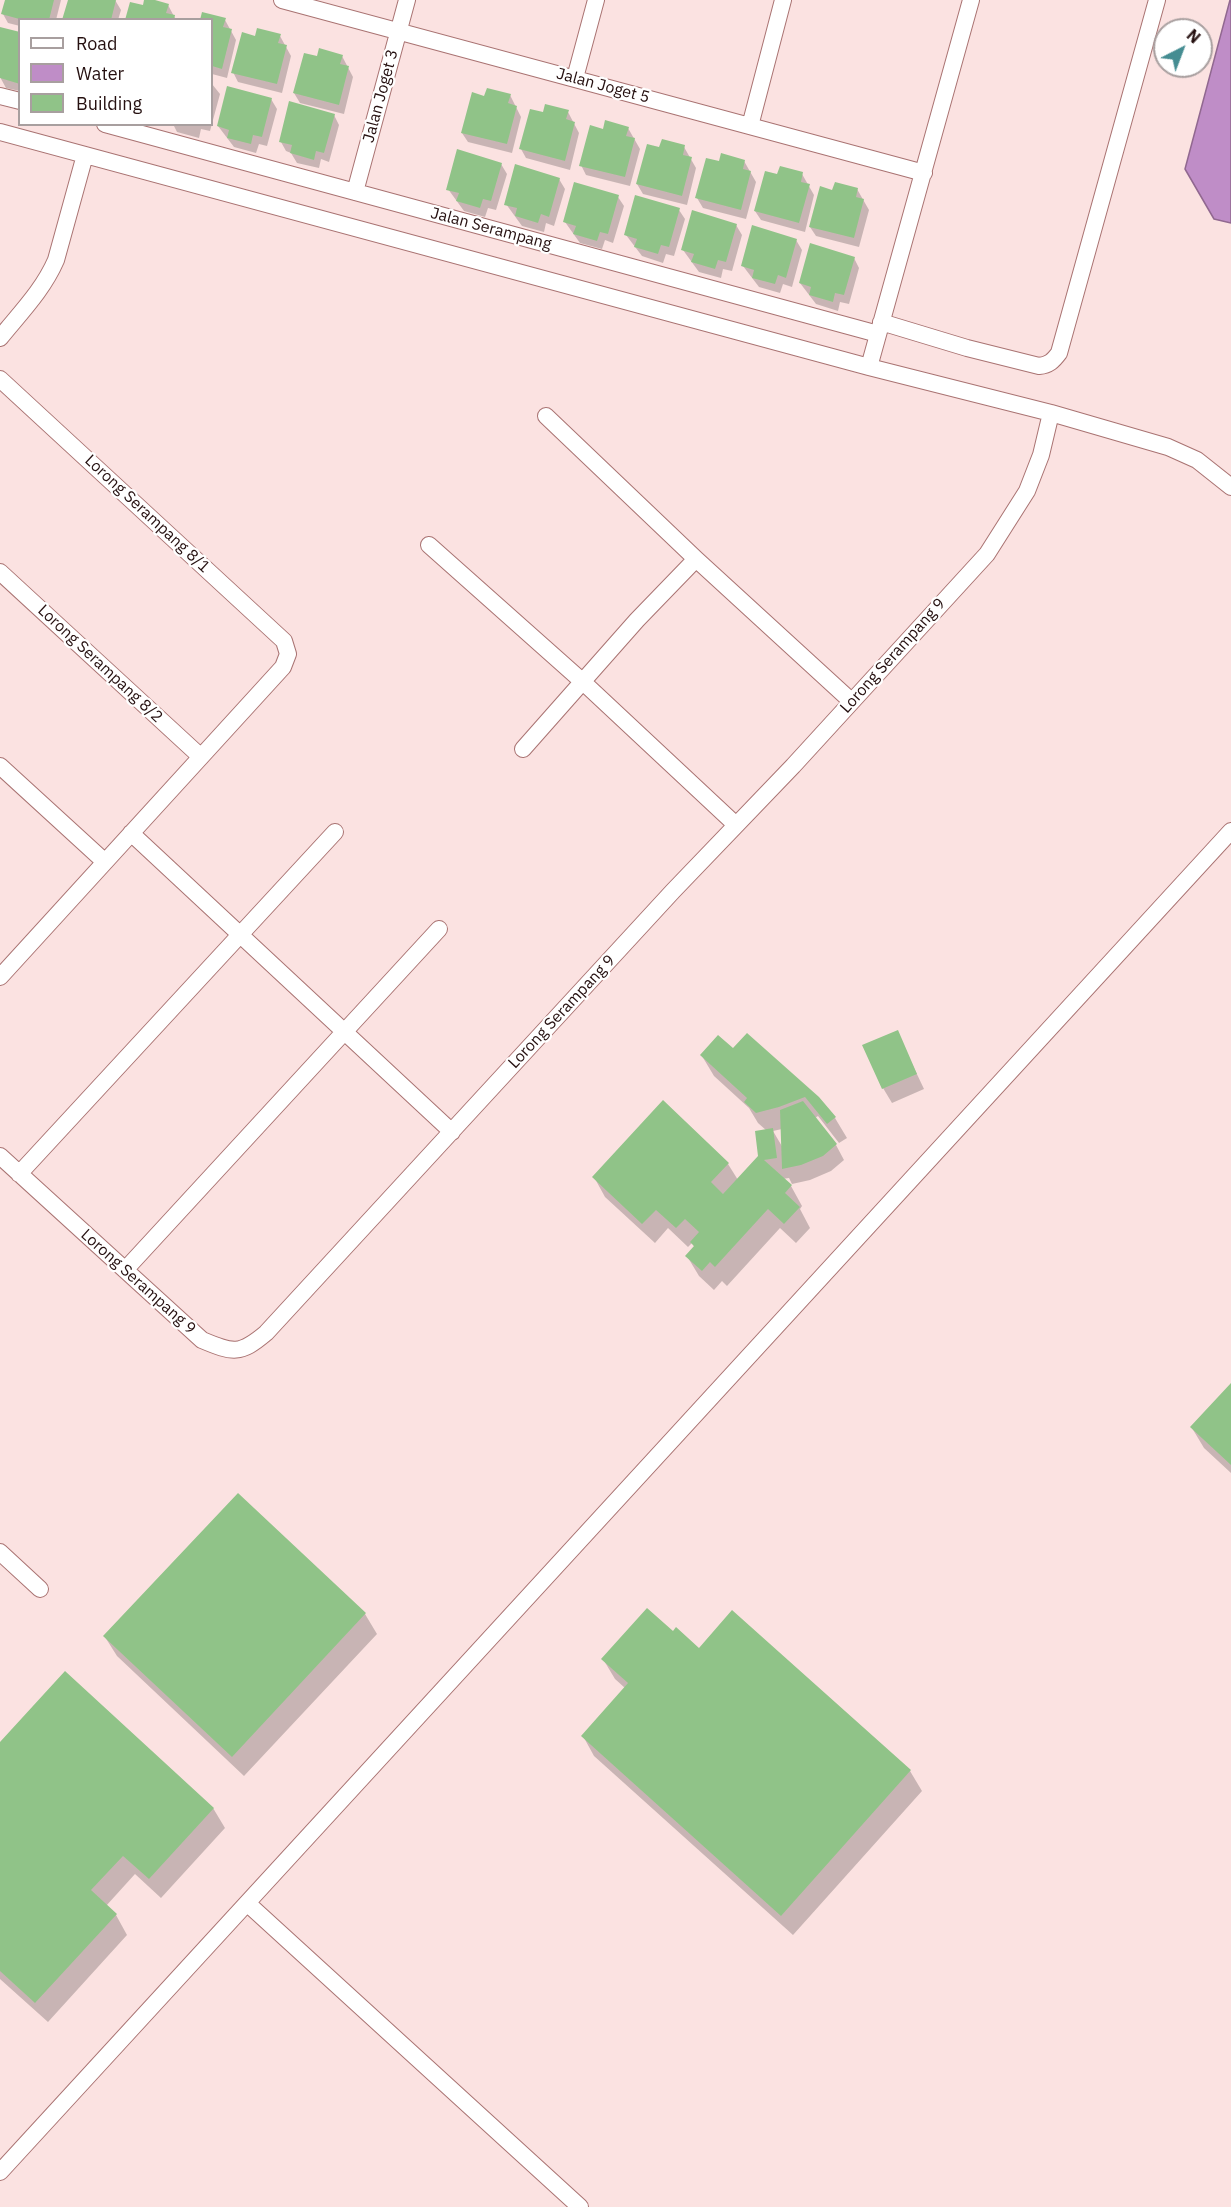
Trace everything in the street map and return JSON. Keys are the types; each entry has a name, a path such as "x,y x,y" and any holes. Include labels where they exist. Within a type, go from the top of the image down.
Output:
{"street":[{"name":"Jalan Joget 5","path":"282,0 924,173"},
{"name":"Jalan Joget 3","path":"355,192 406,0"},
{"path":"575,78 596,0"},
{"path":"750,126 783,0"},
{"path":"869,367 971,0"},
{"name":"Jalan Serampang","path":"112,126 355,192 879,328 1039,366 1054,361 1059,353 1157,0"},
{"path":"0,96 18,100"},
{"path":"0,132 869,367 1051,413 1168,447 1197,460 1231,487"},
{"path":"0,338 42,288 56,260 85,155"},
{"name":"Lorong Serampang 8/1","path":"0,379 284,641 288,654 283,667 201,757"},
{"name":"Lorong Serampang 9","path":"0,1156 202,1340 228,1350 241,1350 253,1344 266,1333 987,554 1028,491 1041,455 1051,413"},
{"path":"546,416 851,702"},
{"path":"429,546 583,682 736,825"},
{"path":"523,749 637,620 696,559"},
{"name":"Lorong Serampang 8/2","path":"0,572 201,757"},
{"path":"3,967 105,862 201,757"},
{"path":"0,766 105,862"},
{"path":"0,2172 1231,831"},
{"path":"19,1174 334,832"},
{"path":"131,833 452,1132"},
{"path":"125,1270 439,929"},
{"path":"0,1552 40,1589"},
{"path":"247,1903 580,2207"}],"water":[{"path":"1231,0 1231,223 1214,219 1185,169 1209,78 1213,78 1213,64"}],"building":[{"path":"5,0 54,0 50,18 18,19 1,14"},
{"path":"68,0 116,0 112,18 63,18"},
{"path":"144,0 169,4 166,13 175,15 174,18 126,18 130,2 143,5"},
{"path":"202,12 226,18 223,27 232,29 222,69 213,66 213,18 200,18"},
{"path":"0,27 18,32 18,83 0,78"},
{"path":"257,28 281,34 278,43 287,45 277,84 231,73 242,32 255,36"},
{"path":"319,48 343,55 340,64 349,66 339,105 293,93 304,53 317,56"},
{"path":"227,86 272,98 262,137 253,135 251,144 227,138 229,130 217,126"},
{"path":"487,88 511,94 508,103 517,106 507,144 461,133 472,92 484,96"},
{"path":"289,101 335,114 324,153 316,151 314,160 290,153 292,145 279,142"},
{"path":"545,104 569,110 566,119 575,122 565,161 519,149 530,109 543,112"},
{"path":"605,120 629,127 626,136 635,138 625,177 579,166 590,125 603,129"},
{"path":"662,139 685,145 683,155 692,157 682,196 636,184 647,144 659,147"},
{"path":"457,149 502,163 491,201 483,199 480,208 456,201 459,193 446,190"},
{"path":"721,153 745,160 743,169 751,171 741,210 695,198 706,158 719,161"},
{"path":"515,164 560,178 549,217 541,214 538,223 515,216 517,208 504,205"},
{"path":"780,166 803,172 801,182 810,184 799,223 754,211 765,171 777,174"},
{"path":"574,182 619,195 608,234 600,232 597,241 573,234 576,226 563,222"},
{"path":"835,182 858,188 856,197 864,199 854,238 809,227 820,186 832,190"},
{"path":"635,195 680,208 669,247 661,245 658,254 634,247 637,239 624,235"},
{"path":"692,210 737,224 726,262 718,260 715,269 691,262 694,254 681,250"},
{"path":"752,225 797,239 786,278 778,275 775,284 752,278 754,270 741,266"},
{"path":"810,243 855,257 844,295 835,293 833,302 809,295 811,287 799,283"},
{"path":"898,1030 917,1074 882,1089 862,1045"},
{"path":"747,1033 819,1097 836,1117 827,1124 805,1097 756,1113 744,1102 747,1098 700,1055 718,1035 733,1048"},
{"path":"663,1100 729,1163 711,1182 723,1194 758,1156 755,1131 773,1128 777,1158 764,1160 792,1185 785,1193 800,1207 784,1224 768,1209 715,1267 710,1262 702,1271 685,1256 694,1246 690,1242 699,1232 685,1219 676,1228 656,1210 642,1224 592,1177"},
{"path":"803,1101 837,1144 823,1156 801,1165 782,1169 780,1110"},
{"path":"1231,1383 1231,1465 1190,1427"},
{"path":"238,1493 366,1613 232,1757 103,1636"},
{"path":"647,1608 673,1631 676,1627 699,1648 732,1610 911,1770 781,1916 581,1736 628,1683 601,1659"},
{"path":"65,1671 214,1808 149,1879 123,1856 91,1890 117,1914 35,2003 0,1971 0,1742"}]}
